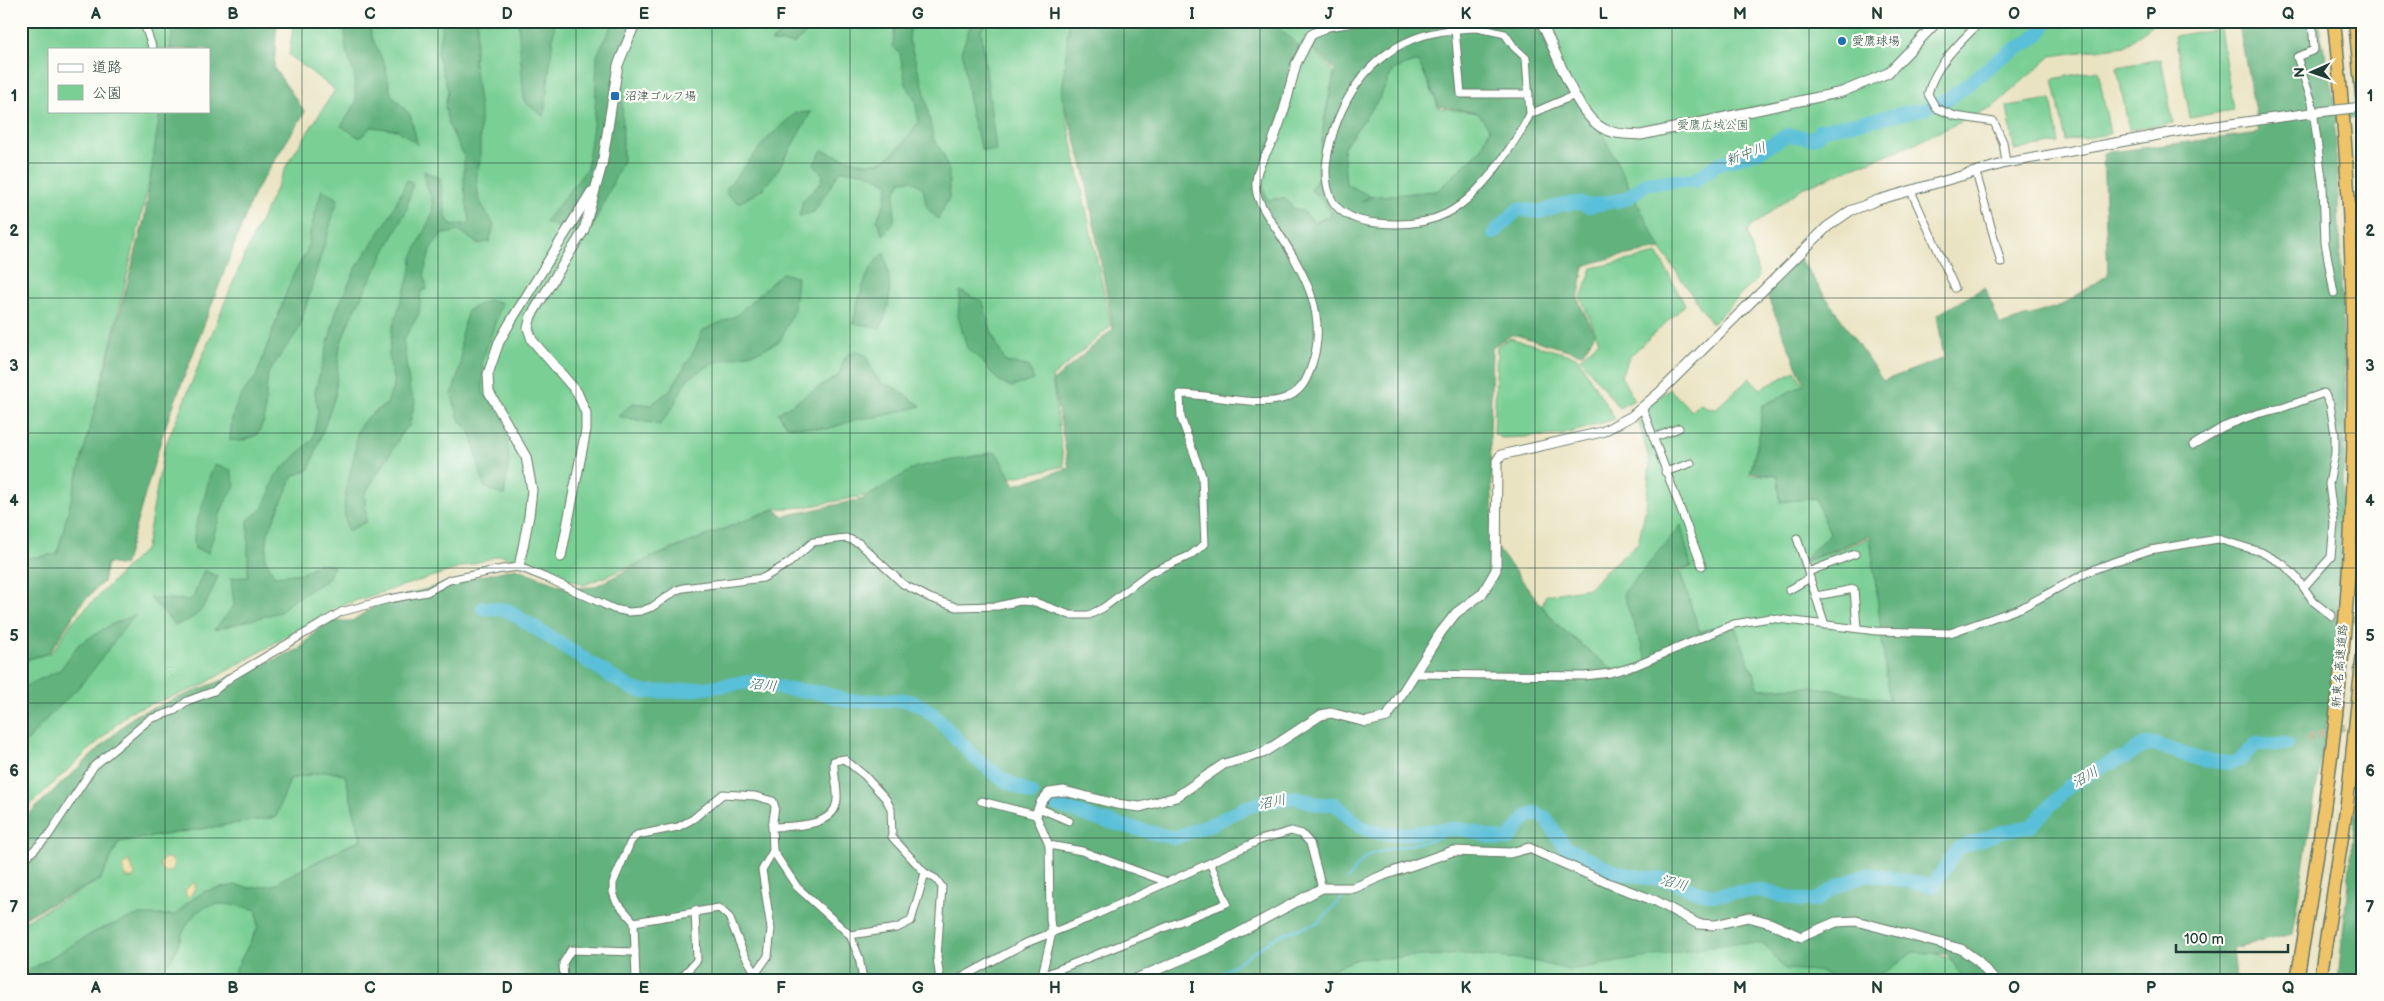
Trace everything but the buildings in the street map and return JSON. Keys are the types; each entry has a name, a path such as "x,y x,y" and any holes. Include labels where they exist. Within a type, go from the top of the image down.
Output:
{"highway":[{"name":"新東名高速道路","path":"2297,980 2328,787 2340,674 2351,516 2354,367 2351,264 2348,181 2334,21"},
{"path":"2355,21 2363,106"},
{"name":"新東名高速道路","path":"2320,980 2347,804 2363,653"}],"street":[{"path":"143,21 153,48"},
{"path":"561,557 586,430 586,413 576,392 532,340 528,328 531,316 584,230 606,143 618,65 636,21"},
{"path":"21,863 48,836 94,766 150,719 174,712 188,701 214,691 232,677 341,612 427,592 450,580 502,568 519,567 614,609 641,611 652,607 683,588 746,582 764,578 789,563 814,542 846,538 859,543 903,584 930,598 956,607 998,606 1020,601 1035,602 1070,615 1089,615 1103,608 1148,572 1189,556 1205,544 1202,476 1181,418 1180,394 1203,394 1247,400 1281,399 1300,390 1310,373 1317,341 1318,322 1314,301 1298,263 1261,205 1256,193 1256,174 1273,141 1284,110 1296,64 1311,35 1328,26 1360,21"},
{"path":"1540,21 1575,95 1590,118 1603,129 1620,134 1651,133 1842,92 1888,73 1938,21"},
{"path":"1980,21 1938,68 1931,81 1928,94 1936,108 1949,113 1994,122 2002,142 2006,163"},
{"path":"2312,21 2314,50 2297,57 2316,112 2323,186 2325,243 2334,293"},
{"path":"1474,28 1505,34 1514,47 1526,58 1530,114 1521,134 1482,187 1452,212 1414,224 1400,226 1371,223 1339,212 1328,185 1326,153 1346,100 1374,63 1392,50 1411,39 1435,31 1456,30 1474,28"},
{"path":"1456,30 1461,94 1529,94"},
{"path":"1530,114 1575,95"},
{"path":"1042,978 1052,933 1050,920 1049,845 1038,811 1049,793 1064,790 1116,804 1140,807 1176,798 1224,764 1263,753 1321,715 1331,713 1366,722 1387,717 1456,613 1482,594 1496,570 1497,461 1501,454 1602,432 1618,425 1642,408 1827,227 1850,211 1878,200 2006,163 2180,131 2363,106"},
{"path":"1976,172 2001,263"},
{"path":"519,567 532,490 526,458 489,392 488,374 499,342 510,321 597,183"},
{"path":"1911,191 1955,288"},
{"path":"2193,445 2223,427 2256,414 2282,408 2324,393 2330,404 2336,435 2335,453 2329,484 2333,535 2331,556 2323,568 2304,587"},
{"path":"1642,408 1702,566"},
{"path":"1653,438 1679,428"},
{"path":"1665,472 1691,462"},
{"path":"1797,538 1825,624"},
{"path":"1414,674 1585,676 1610,673 1667,654 1710,632 1751,620 1770,618 1876,631 1950,633 2022,608 2090,571 2116,561 2150,550 2218,539 2261,552 2277,560 2304,587 2314,602 2332,616"},
{"path":"1789,590 1809,575 1855,554"},
{"path":"1816,596 1854,589 1857,628"},
{"path":"772,827 809,826 828,816 837,802 834,761 844,759 864,775 886,799 891,809 892,837 925,873 936,879 942,887 937,957 940,980"},
{"path":"636,980 634,922 616,901 613,892 613,883 631,841 637,836 678,827 693,819 723,794 755,796 773,801 776,806 772,827 773,851 797,887 850,935 859,957 863,980"},
{"path":"981,801 1038,811 1069,821"},
{"path":"957,980 1026,943 1260,840 1290,831 1302,834 1310,843 1322,888"},
{"path":"1049,845 1082,852 1167,882"},
{"path":"1133,980 1218,944 1322,888 1354,888 1384,875 1452,851 1510,853 1529,848 1610,884 1656,901 1698,924 1715,925 1748,917 1770,923 1801,937 1836,922 1856,921 1961,949 1978,961 1994,980"},
{"path":"754,977 768,956 771,929 762,870 773,851"},
{"path":"1042,978 1227,902 1210,863"},
{"path":"850,935 897,928 911,922 925,873"},
{"path":"634,922 696,910 719,908 729,917 754,977"},
{"path":"679,980 697,960 696,910"},
{"path":"564,980 563,963 571,950 635,952"}],"green space":[{"path":"21,21 181,21 176,48 48,48 48,112 164,112 97,402 125,562 21,562"},
{"path":"174,21 277,21 274,68 305,112 254,193 163,433 124,566 107,563 103,582 82,603 49,653 26,660 21,654 21,559 57,554 145,216 160,112 210,112 210,48 170,48"},
{"path":"294,21 1071,21 1062,96 1111,326 1052,377 1064,466 991,482 857,497 805,507 774,509 584,585 501,555 339,606 199,687 131,711 33,802 21,816 21,654 26,660 52,652 72,622 146,548 164,449 245,254 288,163 335,90 289,55"},
{"path":"342,21 368,21 373,40 385,65 391,94 410,115 418,145 398,130 371,127 360,138 341,126 356,103 354,74 346,50 345,29"},
{"path":"443,21 478,21 474,63 480,110 480,161 476,176 479,200 494,225 489,242 477,244 461,231 442,234 432,246 424,272 427,289 421,291 419,314 403,340 410,391 415,401 409,426 403,431 365,493 366,522 348,531 344,511 357,432 366,419 387,404 394,384 389,355 392,329 411,270 412,258 433,212 432,199 426,184 424,171 440,178 446,217 452,226 470,223 464,186 464,156 448,124 445,106 448,91 437,53"},
{"path":"518,21 555,21 544,117 524,101"},
{"path":"614,21 644,21 622,56 623,161 592,228 566,231 545,222 587,169 595,111 597,55"},
{"path":"793,21 822,21 793,44 771,42"},
{"path":"895,21 911,21 909,40 924,89 933,138 943,154 949,171 949,198 938,219 927,208 923,188 911,180 901,181 895,193 894,222 883,235 877,220 885,201 888,183 865,172 840,171 814,212 799,216 803,200 821,183 823,175 814,164 822,150 846,159 864,163 880,162 896,150 919,122 915,100 906,84 900,54 893,46"},
{"path":"972,21 987,21 981,30 996,151 982,150 971,115 962,49"},
{"path":"1069,21 1275,21 1274,24 1299,46 1294,73 1265,161 1262,184 1267,200 1285,198 1294,209 1301,210 1315,223 1331,215 1325,202 1311,190 1318,177 1324,121 1335,71 1309,43 1319,29 1366,21 1529,21 1535,26 1577,99 1598,125 1661,249 1610,258 1584,266 1578,300 1595,334 1582,354 1516,335 1511,335 1492,347 1490,439 1494,544 1555,623 1616,673 1638,665 1649,666 1623,594 1681,525 1691,567 1679,569 1699,631 1734,624 1759,689 1815,687 1889,700 1870,536 1802,562 1830,533 1815,498 1780,502 1778,476 1751,472 1760,432 1762,406 1804,384 1764,288 1798,256 1883,381 1944,358 1937,315 1985,287 2000,325 2062,305 2108,275 2103,153 2259,133 2238,21 2318,21 2336,110 2363,107 2363,117 2338,118 2335,126 2346,410 2336,669 2292,934 2233,948 2236,980 1965,980 1947,954 1913,952 1892,968 1869,979 1839,978 1816,971 1785,969 1764,944 1734,943 1569,970 1529,960 1467,954 1357,959 1304,980 233,980 234,973 258,927 257,910 229,904 217,904 207,906 191,919 172,957 164,967 154,973 137,975 137,980 21,980 21,975 96,931 137,915 176,915 187,903 205,891 235,885 251,888 278,884 281,880 361,839 345,775 326,771 290,779 276,817 119,842 100,880 21,919 21,821 135,715 298,650 326,621 352,621 382,601 516,568 566,588 594,587 652,557 774,509 784,516 863,499 916,467 996,452 1015,485 1069,468 1053,381 1113,329 1084,170 1062,96","holes":["1419,62 1439,106 1478,113 1490,129 1481,150 1437,191 1371,197 1362,201 1370,196 1346,184 1343,148 1379,99 1393,70"]},
{"path":"1275,21 1319,21 1318,30 1310,45 1334,73 1324,121 1319,175 1311,190 1325,202 1331,215 1315,223 1301,210 1294,209 1285,198 1267,200 1262,183 1273,24"},
{"name":"愛鷹広域公園","path":"1466,21 2157,21 2125,46 2051,56 1994,106 1909,146 1802,188 1747,230 1759,277 1712,324 1645,226"},
{"path":"2220,28 2233,110 2190,118 2175,36"},
{"path":"2161,59 2173,123 2129,130 2117,67"},
{"path":"1410,62 1419,62 1439,108 1478,113 1490,128 1481,150 1437,191 1371,197 1345,184 1343,148 1374,106 1393,70"},
{"path":"2098,70 2110,134 2066,141 2053,79"},
{"path":"2051,99 2059,143 2014,150 2007,106"},
{"path":"811,112 778,170 763,189 739,203 727,195 727,188 766,140 795,113"},
{"path":"407,180 413,183 406,211 351,317 340,345 335,396 309,470 293,476 268,533 265,559 274,576 303,573 319,563 334,566 328,579 292,601 280,612 214,630 234,606 231,578 248,577 248,520 263,508 276,475 313,439 318,411 315,392 337,309 356,268 389,218"},
{"path":"322,189 338,199 299,329 268,373 264,421 257,435 241,441 230,440 236,406 256,377 292,277 307,251 311,228"},
{"path":"884,253 888,272 889,301 884,319 880,328 853,323 867,276 877,259"},
{"path":"1658,254 1685,305 1629,357 1621,376 1634,400 1619,408 1580,358 1599,341 1581,298 1592,268"},
{"path":"782,273 797,277 794,309 780,341 760,351 713,363 687,379 674,405 660,425 618,416 633,403 651,405 671,389 694,351 703,330 736,316"},
{"path":"960,291 983,302 991,331 1005,362 1028,366 1034,380 1011,387 998,380 980,359 967,348 958,316"},
{"path":"488,300 502,303 482,361 483,392 505,421 509,462 504,496 484,487 471,433 459,419 452,395 461,364 461,335 468,310"},
{"path":"1510,338 1577,357 1615,419 1563,435 1502,438 1494,434 1497,346"},
{"path":"852,351 866,355 872,371 881,383 893,387 921,406 882,416 857,419 828,429 787,426 778,413 839,375 844,359"},
{"path":"1795,371 1804,387 1762,406 1760,432 1750,474 1778,476 1780,502 1815,498 1830,533 1806,561 1871,538 1890,701 1812,687 1759,689 1735,628 1699,631 1680,571 1691,567 1680,526 1648,663 1616,673 1561,628 1542,606 1546,595 1590,588 1606,570 1638,543 1646,507 1650,462 1639,423 1644,409 1670,389 1691,411 1699,403 1706,407 1716,408 1750,378 1761,389"},
{"path":"214,465 231,470 235,486 223,506 208,553 195,549 194,535 209,477"},
{"path":"204,570 218,577 207,601 192,618 175,625 150,598 189,600 193,598"},
{"path":"135,615 85,680 29,740 21,742 21,688 60,670 78,645 110,625"},
{"path":"2363,740 2363,980 2338,980"},
{"path":"326,771 345,775 361,839 281,880 257,909 258,927 234,973 233,980 21,980 21,923 100,880 119,842 275,817 280,796 290,779"},
{"path":"1532,937 1915,946 1991,974 1992,980 1300,980 1351,944"}],"sand":[{"path":"164,858 170,858 174,865 170,872 164,872 160,868 160,862"},
{"path":"129,860 135,875 133,878 127,878 122,867"},
{"path":"193,883 196,885 190,897 187,897 185,890"}],"waterway":[{"name":"新中川","path":"1937,104 1963,89 2002,57 2031,40 2041,32 2046,21"},
{"name":"新中川","path":"1494,233 1518,209 1541,212 1563,204 1580,203 1588,206 1626,199 1649,182 1695,181 1717,164 1760,151 1787,135 1812,138 1817,136 1820,130 1926,109"},
{"name":"沼川","path":"483,608 507,610 614,678 633,689 644,692 680,691 757,681 785,689 823,693 847,701 907,700 922,706 936,717 975,758 1002,779 1032,794"},
{"name":"沼川","path":"1049,802 1096,819 1174,838 1214,823 1244,808 1264,802 1295,797 1317,804 1335,804 1361,827 1388,834 1456,829 1495,838 1509,839 1526,817 1536,813 1546,819 1566,848 1614,871 1639,877 1669,880 1699,892 1714,895 1759,890 1800,900 1817,900 1839,885 1869,874 1933,886 1958,848 2002,832 2031,826 2069,786 2144,745 2154,744 2202,760 2229,763 2239,761 2256,744 2287,744"},
{"path":"1348,879 1364,858 1373,853 1440,838 1445,831"},
{"path":"1211,980 1278,936 1319,922 1342,898"}],"tunnel":[{"path":"2332,616 2363,623"},
{"path":"2308,736 2363,723"}],"place":[{"name":"愛鷹球場","path":"1842,41"},
{"name":"沼津ゴルフ場","path":"615,96"}]}
